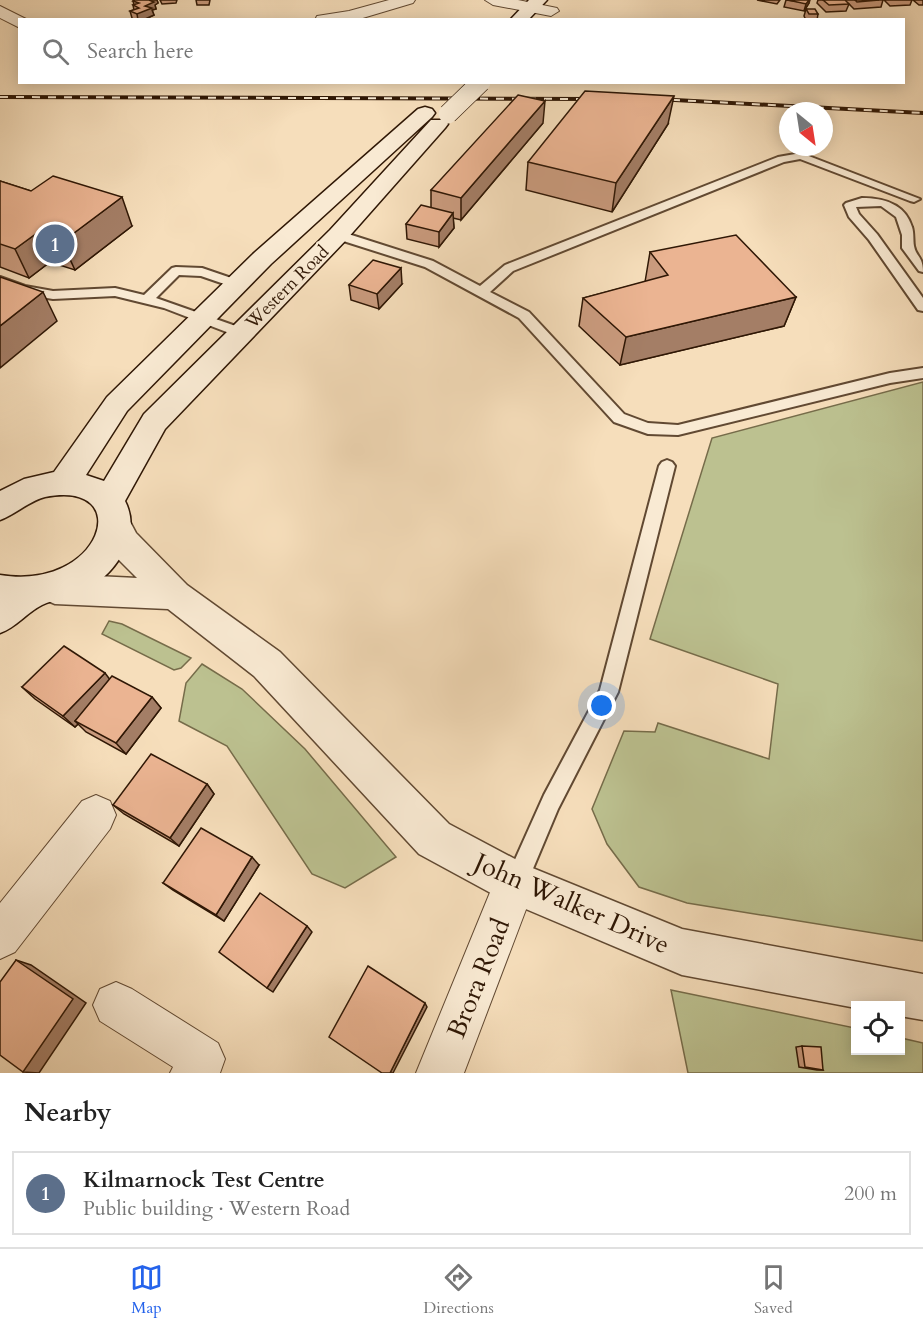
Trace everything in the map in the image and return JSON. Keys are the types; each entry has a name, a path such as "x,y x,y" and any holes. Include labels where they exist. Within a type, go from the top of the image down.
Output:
{"main road":[{"path":"523,18 546,8"},
{"name":"Western Road","path":"0,618 29,591 78,577 97,561 110,543 112,513 154,422 338,235 437,114 454,84"},
{"name":"Western Road","path":"64,483 117,404 236,284 279,243 437,114 478,84"},
{"path":"6,500 40,487 64,483 82,485 97,491 112,513"},
{"name":"John Walker Drive","path":"112,513 124,543 175,595 267,664 434,839 515,883 682,952 923,997"},
{"path":"29,591 175,595"}],"street":[{"path":"336,18 407,0"},
{"path":"493,0 546,8"},
{"path":"0,11 18,22"},
{"path":"0,937 96,815"},
{"name":"Brora Road","path":"440,1073 515,883"},
{"path":"116,1005 202,1059 194,1073"}],"lane":[{"path":"483,291 509,268 782,159 801,156 914,199"},
{"path":"923,268 908,249 909,233 898,213 885,202 866,200 850,205 853,215 873,237 923,307"},
{"path":"338,235 429,264 524,315 620,418 655,432 678,430 890,378 923,373"},
{"path":"147,300 176,271 202,272 236,284"},
{"path":"0,281 22,290 53,295 115,292 168,305 242,333"},
{"path":"890,378 923,364"},
{"path":"515,883 551,802 609,692 667,466"}],"green space":[{"path":"923,382 923,941 687,903 639,887 607,844 592,809 624,731 655,732 658,723 769,759 778,684 650,639 712,438"},
{"path":"109,621 122,624 191,658 181,668 174,670 102,634"},
{"path":"202,664 242,689 305,749 396,857 345,888 312,874 227,746 179,721 186,683"},
{"path":"671,990 851,1027 851,1055 905,1055 905,1039 923,1043 923,1073 688,1073"}],"building":[{"path":"788,0 809,0 806,4"},
{"path":"823,0 845,0 849,4 829,5"},
{"path":"855,0 879,0 857,2"},
{"path":"133,1 154,2 145,6 152,8 137,14 130,11 139,8 133,5 139,3"},
{"path":"806,9 815,9 818,14 809,14"},
{"path":"585,91 674,96 616,183 528,162"},
{"path":"518,95 545,101 461,198 431,190"},
{"path":"53,176 122,197 62,242 37,233 15,249 0,244 0,181 31,191"},
{"path":"421,205 453,213 439,232 406,224"},
{"path":"736,235 796,297 626,337 583,298 668,275 650,252"},
{"path":"373,260 401,268 377,294 349,285"},
{"path":"0,277 43,292 0,326"},
{"path":"64,646 105,673 63,716 22,687"},
{"path":"112,676 152,697 116,743 75,721"},
{"path":"151,754 207,784 170,838 113,805"},
{"path":"201,828 252,857 216,915 163,883"},
{"path":"260,893 307,926 267,988 219,952"},
{"path":"16,960 73,999 23,1072 0,1055 0,982"},
{"path":"368,966 425,1003 390,1073 382,1073 329,1037"},
{"path":"802,1046 821,1047 823,1070 805,1067"}],"railway":[{"path":"0,97 596,99"},
{"path":"656,99 923,113"}],"place":[{"name":"Kilmarnock Test Centre","path":"55,244"}]}
